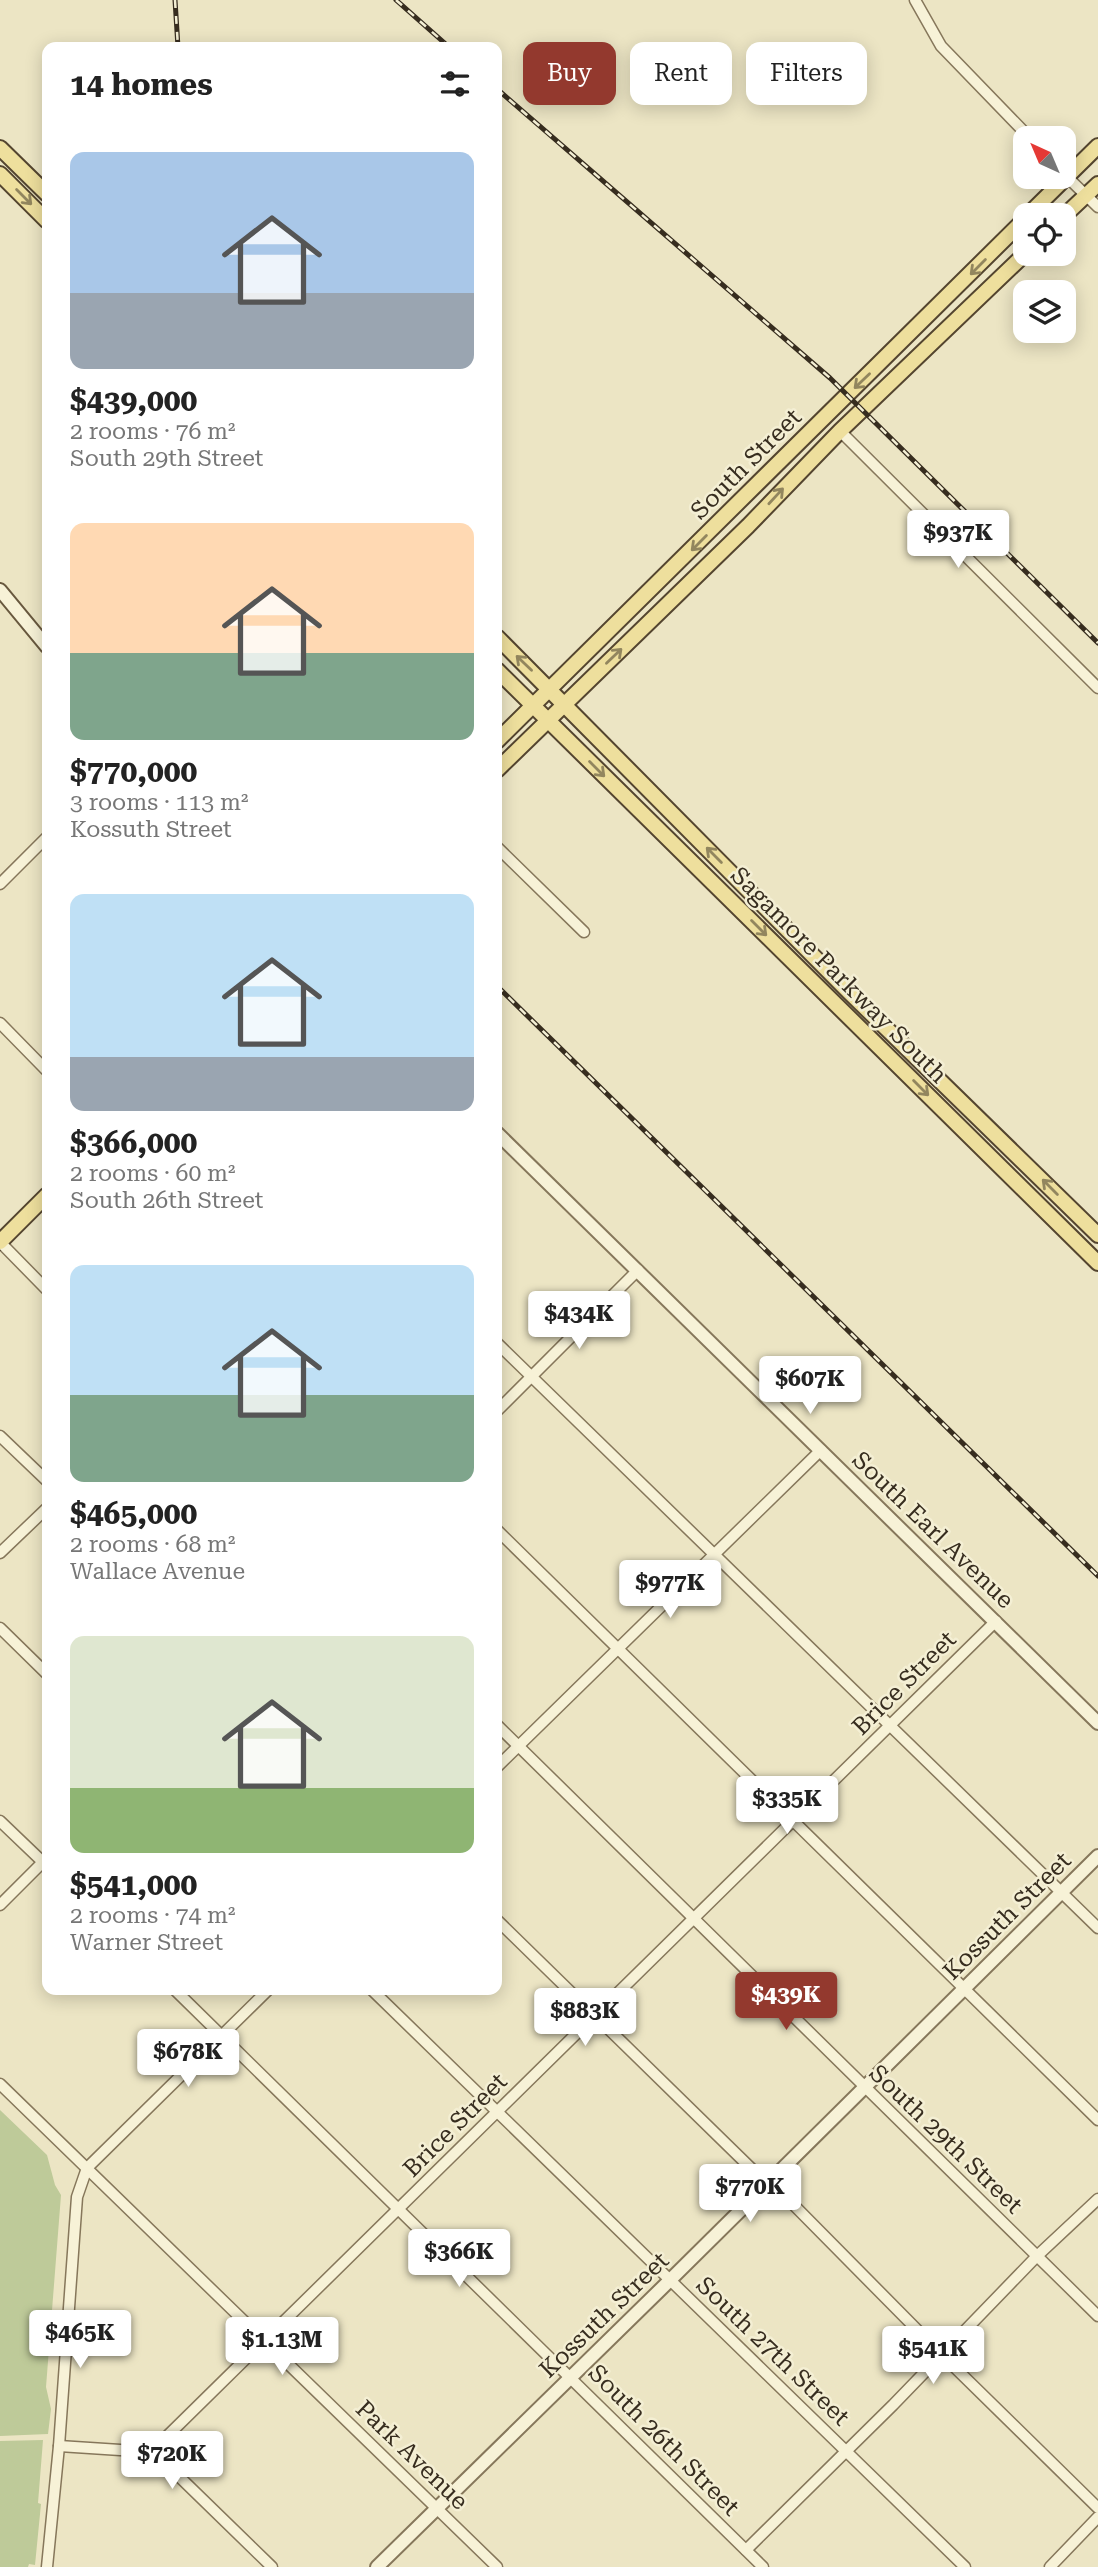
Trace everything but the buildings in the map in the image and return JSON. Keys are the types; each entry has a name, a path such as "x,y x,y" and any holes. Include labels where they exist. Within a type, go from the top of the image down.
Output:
{"main road":[{"name":"South Street","path":"1076,165 1098,146"},
{"path":"0,149 42,189"},
{"path":"0,174 42,216"},
{"path":"1076,205 1098,184"},
{"name":"South Street","path":"1040,203 1052,189"},
{"name":"South Street","path":"502,736 1013,231"},
{"name":"South Street","path":"502,765 1013,265"},
{"path":"911,334 927,348"},
{"name":"Sagamore Parkway South","path":"502,642 854,997 1098,1235"},
{"name":"Sagamore Parkway South","path":"502,675 1098,1263"},
{"path":"0,1242 42,1200"}],"street":[{"path":"915,0 942,46 1019,126"},
{"path":"1076,185 1098,207"},
{"path":"841,431 1098,688"},
{"path":"0,590 42,641"},
{"path":"0,884 42,843"},
{"path":"502,852 584,932"},
{"path":"0,1023 42,1066"},
{"name":"South Earl Avenue","path":"502,1138 1098,1723"},
{"path":"0,1242 42,1285"},
{"path":"502,1406 638,1270"},
{"path":"502,1348 1098,1928"},
{"path":"0,1436 42,1477"},
{"path":"502,1762 821,1450"},
{"path":"0,1553 42,1513"},
{"path":"502,1535 1098,2120"},
{"name":"Brice Street","path":"151,2452 996,1621"},
{"path":"0,1628 42,1669"},
{"name":"South 29th Street","path":"502,1730 863,2088 1098,2316"},
{"path":"0,1821 42,1858"},
{"name":"Kossuth Street","path":"377,2567 1098,1856"},
{"path":"0,1905 42,1866"},
{"path":"502,1925 761,2178 769,2181 942,2356 1098,2508"},
{"name":"South 26th Street","path":"180,1995 763,2567"},
{"path":"47,2567 59,2446 77,2197 83,2164 263,1995"},
{"name":"South 27th Street","path":"377,1995 965,2567"},
{"name":"Park Avenue","path":"0,2084 497,2567"},
{"path":"746,2550 942,2356 1037,2256 1098,2199"},
{"path":"59,2446 151,2452 272,2567"},
{"path":"1050,2567 1098,2518"}],"green space":[{"path":"0,2110 47,2155 55,2185 61,2195 46,2387 51,2409 48,2434 0,2436"},
{"path":"43,2440 35,2565 0,2567 0,2441"}],"railway":[{"path":"175,0 178,42"},
{"path":"396,0 443,42"},
{"path":"502,93 830,378 1098,643"},
{"path":"502,991 1098,1576"}]}
